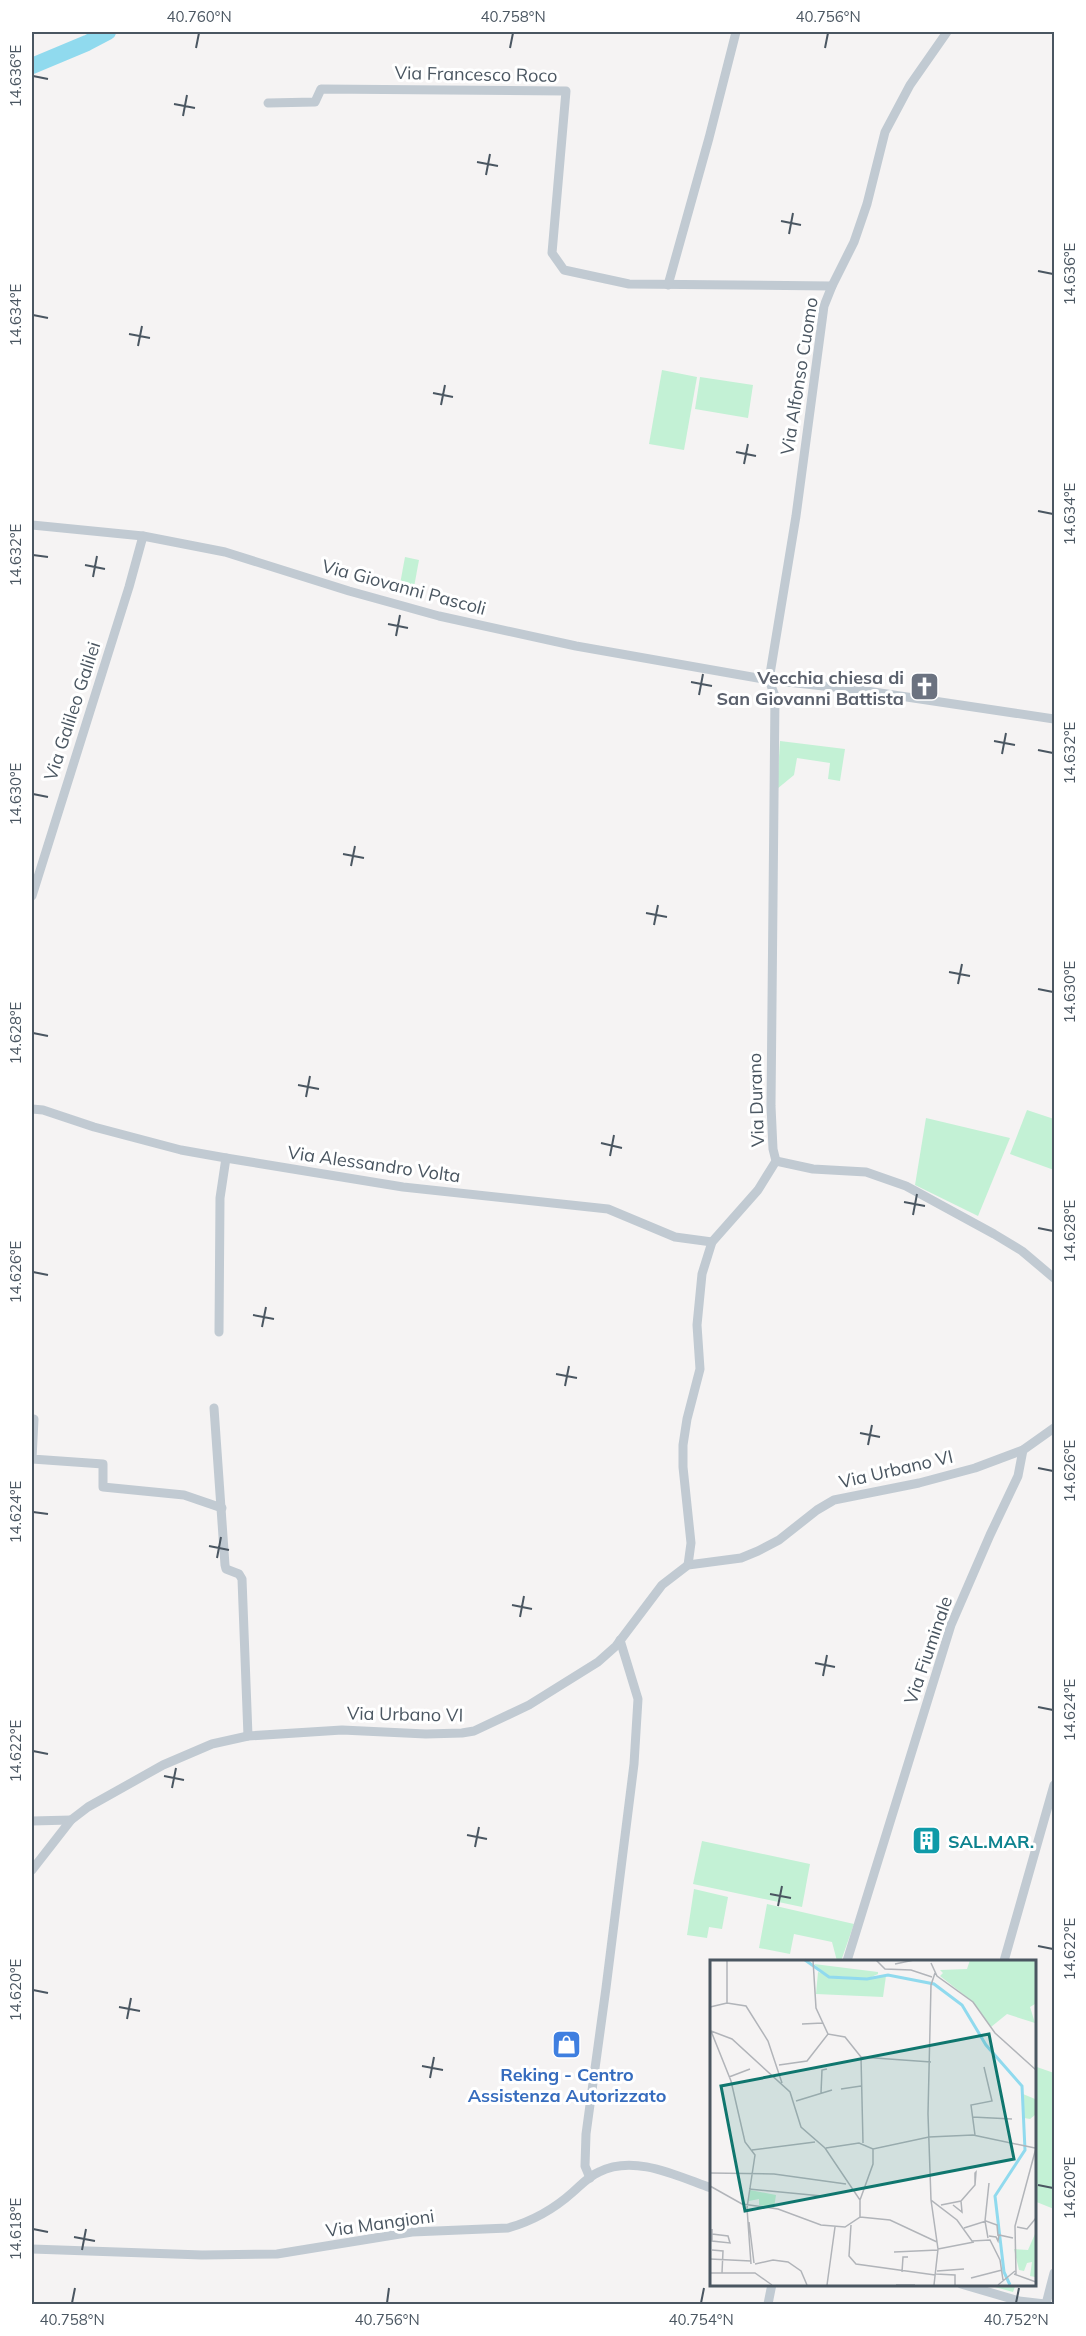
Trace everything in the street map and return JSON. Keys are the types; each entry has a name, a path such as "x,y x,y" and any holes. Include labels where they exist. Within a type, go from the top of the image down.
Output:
{"street":[{"path":"668,285 709,138 735,32"},
{"name":"Via Alfonso Cuomo","path":"769,680 796,516 824,306 854,242 867,204 885,132 910,85 947,32"},
{"name":"Via Francesco Roco","path":"268,103 315,102 321,89 566,91 552,253 564,270 629,284 832,286"},
{"name":"Via Giovanni Pascoli","path":"32,525 143,536 225,552 349,591 439,616 576,646 769,680 860,690 1054,719"},
{"name":"Via Galileo Galilei","path":"32,896 143,536"},
{"name":"Via Durano","path":"688,1565 691,1543 683,1445 700,1369 697,1325 702,1274 712,1242 758,1190 776,1161 773,1149 771,1106 775,696 769,680"},
{"name":"Via Alessandro Volta","path":"32,1109 43,1110 94,1127 181,1150 226,1158 403,1187 608,1209 675,1237 712,1242"},
{"path":"219,1332 220,1198 226,1158"},
{"path":"776,1161 813,1169 866,1172 906,1186 1022,1251 1054,1278"},
{"path":"214,1408 225,1565 226,1569 239,1574 242,1579 248,1736"},
{"path":"34,1419 32,1459 104,1464 103,1487 184,1495 222,1509"},
{"name":"Via Urbano VI","path":"32,1870 71,1820 88,1807 181,1756 212,1744 248,1736 342,1730 426,1734 462,1734 474,1731 529,1705 598,1662 620,1640 662,1585 688,1565 741,1558 778,1540 817,1510 844,1497 919,1483 975,1468 1023,1450 1054,1428"},
{"name":"Via Fiuminale","path":"847,1960 951,1625 1018,1476 1023,1450"},
{"path":"590,2178 585,2166 586,2134 632,1776 638,1710 636,1689 620,1640"},
{"path":"1004,1960 1054,1785"},
{"path":"32,1821 71,1820"},
{"name":"Via Mangioni","path":"32,2249 202,2255 277,2254 411,2232 508,2228 523,2224 548,2212 590,2178 610,2168 637,2166 664,2171 710,2188"},
{"path":"1046,2304 1054,2273"},
{"path":"768,2304 772,2285"},
{"path":"967,2285 1019,2301 1054,2303"}],"green space":[{"path":"662,370 697,377 684,450 649,444"},
{"path":"700,377 753,385 748,418 695,409"},
{"path":"405,557 419,560 414,587 400,584"},
{"path":"780,741 845,749 840,781 828,779 830,763 797,758 794,775 777,789"},
{"path":"1027,1110 1054,1119 1054,1170 1010,1154"},
{"path":"926,1118 1010,1138 978,1216 915,1185"},
{"path":"702,1841 810,1864 802,1907 693,1884"},
{"path":"694,1889 728,1897 722,1929 709,1927 707,1938 687,1935"},
{"path":"767,1904 854,1924 841,1960 837,1960 832,1942 794,1934 790,1954 759,1948"},
{"path":"1035,2066 1054,2073 1054,2209 1035,2201"},
{"path":"988,2285 1016,2285 1013,2292"}],"waterway":[{"path":"32,66 108,32"}],"place":[{"name":"Vecchia chiesa di San Giovanni Battista","path":"925,687"},
{"name":"SAL.MAR.","path":"927,1841"},
{"name":"Reking - Centro Assistenza Autorizzato","path":"567,2045"}]}
